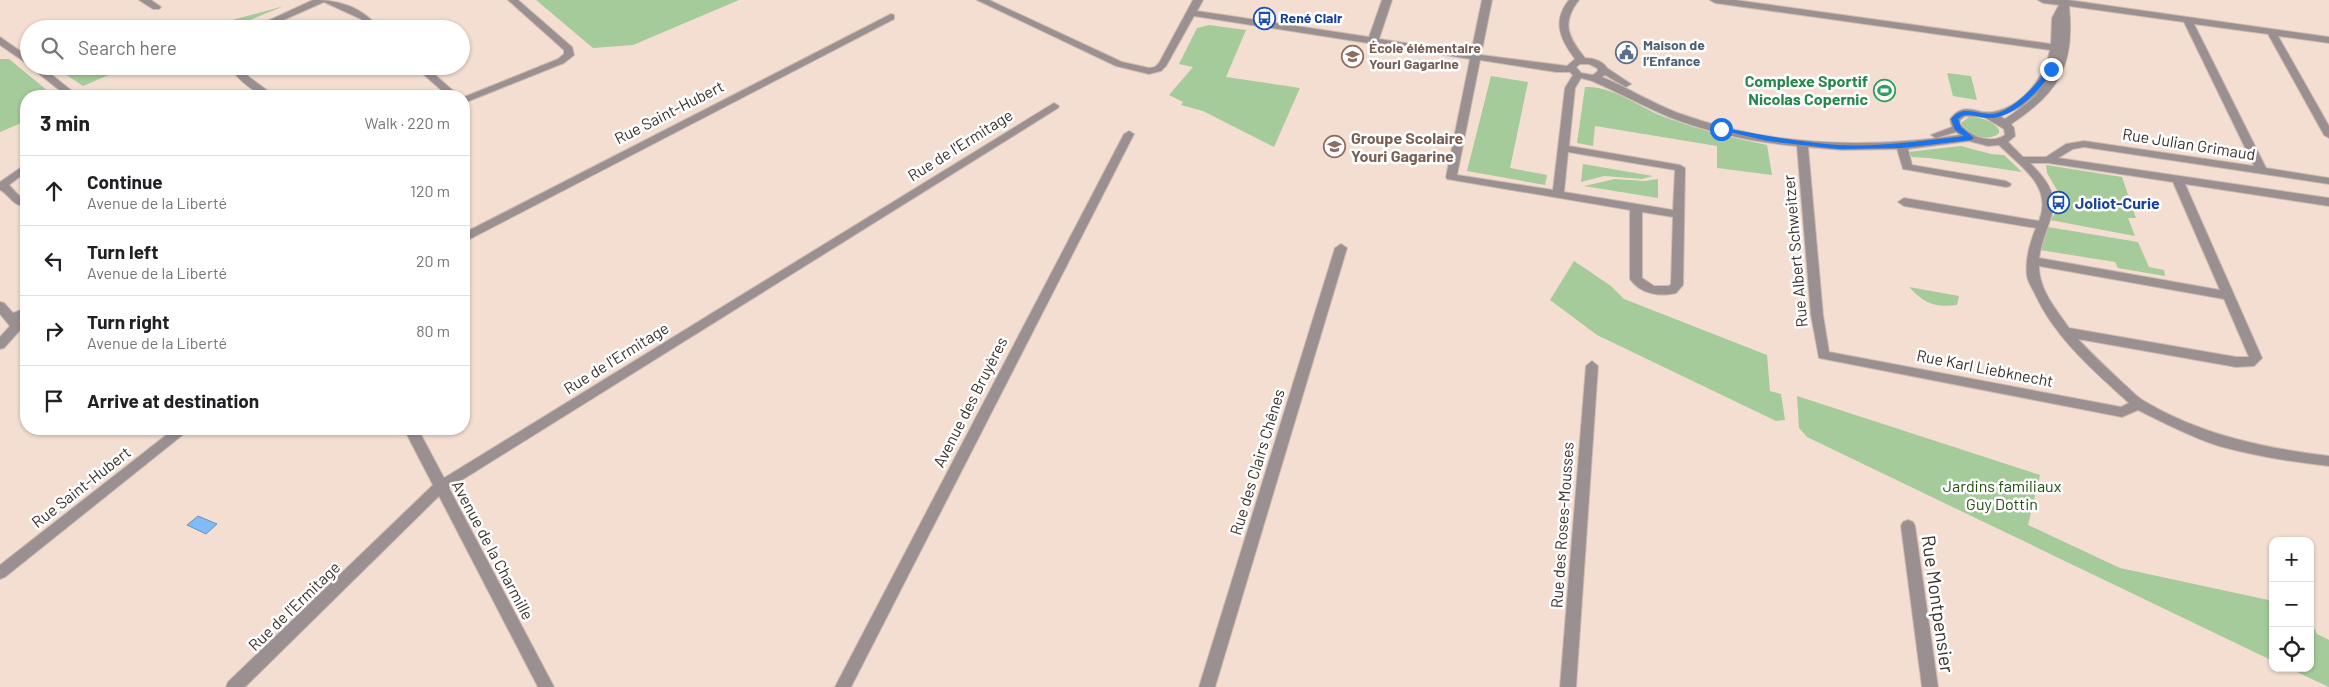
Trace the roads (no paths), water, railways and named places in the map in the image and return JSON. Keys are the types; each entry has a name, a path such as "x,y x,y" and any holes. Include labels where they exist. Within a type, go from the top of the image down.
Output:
{"street":[{"path":"144,0 156,7"},
{"path":"275,20 321,0"},
{"path":"328,0 367,20"},
{"path":"470,98 561,61 569,55 569,49 513,0"},
{"path":"982,0 1119,64 1149,71 1158,69 1163,64 1198,0"},
{"path":"1373,41 1387,0"},
{"path":"1487,0 1451,177 1680,215"},
{"path":"1574,0 1564,16 1563,32 1581,60"},
{"path":"1715,0 1745,2 2060,49"},
{"path":"2043,0 2188,22 2329,40"},
{"path":"2005,124 2050,88 2059,73 2063,2"},
{"path":"1191,13 1575,72 1595,78 1654,106 1697,122 1743,134 1802,144 1838,147 1902,146 1971,138 1987,142 2002,142 2010,136 2010,133 2005,124 1992,116 1962,113 1954,119 1958,128 1971,138"},
{"name":"Rue Saint-Hubert","path":"470,235 891,17"},
{"path":"2188,22 2262,171"},
{"path":"2271,32 2329,135"},
{"path":"2,45 20,56"},
{"path":"1992,116 2014,107 2041,84 2051,69 2060,49"},
{"path":"1558,194 1570,88 1575,72 1574,63 1581,60 1595,62 1625,84 1679,110 1767,132 1802,138 1873,141 1941,134 1958,128"},
{"path":"1595,78 1602,75 1604,70"},
{"path":"46,75 65,90"},
{"path":"241,75 261,90"},
{"path":"430,75 447,90"},
{"name":"Rue de l'Ermitage","path":"234,687 440,487 1054,106"},
{"name":"Avenue des Bruyères","path":"843,687 1129,134"},
{"path":"2002,142 2040,179 2048,197 2049,209 2042,225 2033,261 2034,277 2041,293 2065,332 2088,358 2138,404 2184,427 2222,441 2279,455 2329,461"},
{"name":"Rue Albert Schweitzer","path":"1802,144 1817,316 1823,355"},
{"name":"Rue Julian Grimaud","path":"2048,160 2070,146 2084,144 2329,181"},
{"path":"1902,146 1907,167 2006,184"},
{"path":"1564,148 1680,168 1677,285 1672,290 1649,289 1641,285 1636,279 1636,208"},
{"path":"2022,160 2048,160 2329,202"},
{"path":"20,172 1,186 20,201"},
{"path":"2065,332 2250,363 2256,358 2177,179"},
{"path":"1904,202 2042,225"},
{"name":"Rue des Clairs Chênes","path":"1207,687 1341,248"},
{"path":"2033,261 2230,296"},
{"path":"0,306 17,326 0,345"},
{"path":"12,319 20,315"},
{"name":"Rue Karl Liebknecht","path":"1823,355 2122,412 2138,404"},
{"name":"Rue des Roses-Mousses","path":"1568,687 1592,366"},
{"name":"Rue Saint-Hubert","path":"0,574 175,435"},
{"name":"Avenue de la Charmille","path":"413,435 546,687"},
{"name":"Rue Montpensier","path":"1908,526 1930,687"}],"water":[{"path":"198,516 217,524 206,534 187,525"}],"place":[{"name":"René Clair","path":"1264,18"},
{"name":"Maison de l’Enfance","path":"1627,53"},
{"name":"École élémentaire Youri Gagarine","path":"1353,56"},
{"name":"Complexe Sportif Nicolas Copernic","path":"1884,90"},
{"name":"Groupe Scolaire Youri Gagarine","path":"1335,147"},
{"name":"Joliot-Curie","path":"2059,203"}],"park label":[{"name":"Jardins familiaux Guy Dottin","path":"2002,495"}]}
